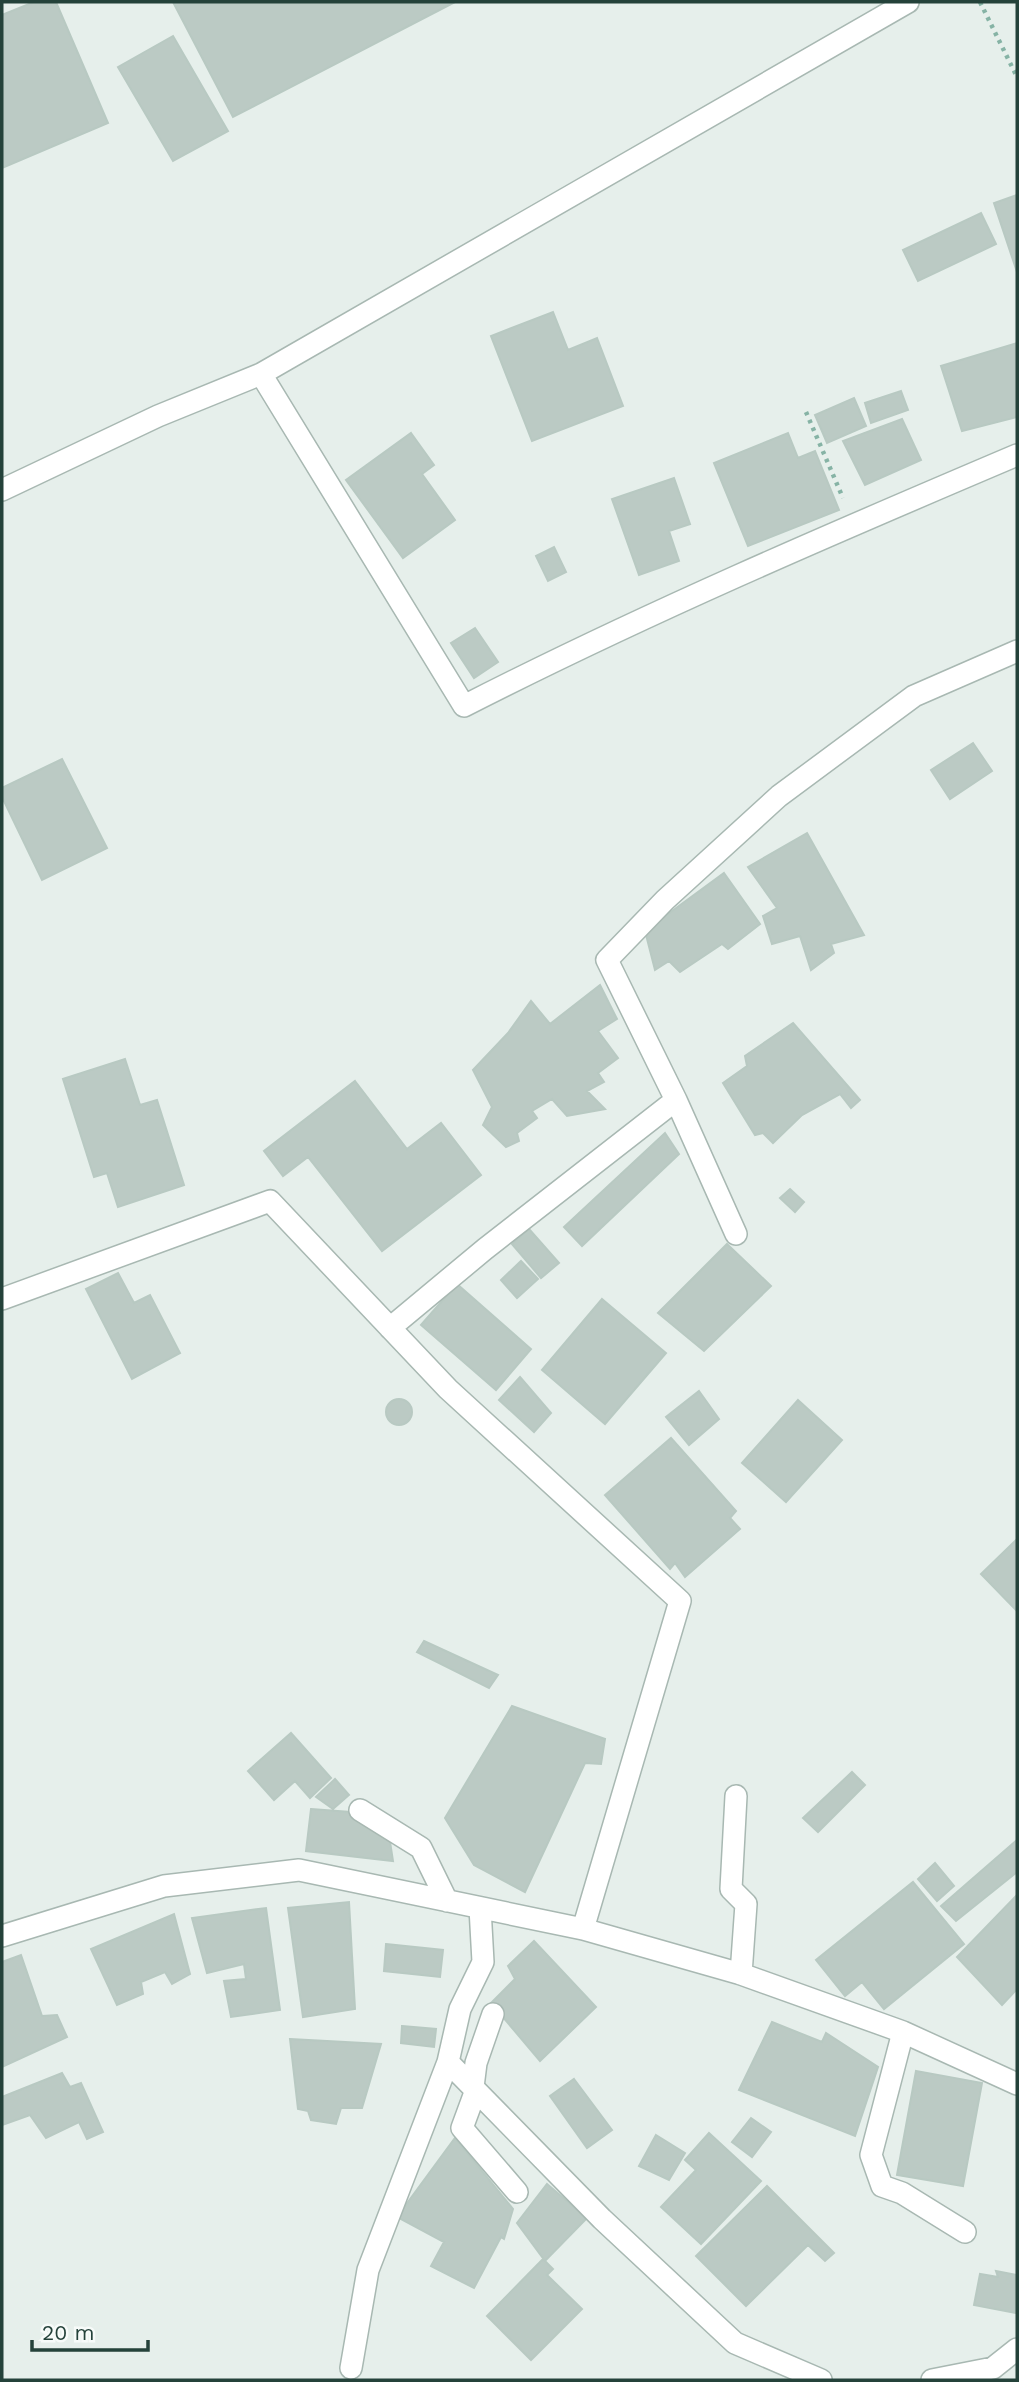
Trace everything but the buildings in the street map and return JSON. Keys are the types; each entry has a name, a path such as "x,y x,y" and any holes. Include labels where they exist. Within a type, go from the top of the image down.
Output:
{"street":[{"path":"2,490 158,416 261,374 908,2"},
{"path":"261,374 464,706 530,672 854,524 1017,455"},
{"path":"736,1234 676,1100 607,960 665,900 779,796 914,696 1017,651"},
{"path":"390,1328 485,1249 676,1100"},
{"path":"2,1299 270,1201 448,1389 680,1601 583,1929"},
{"path":"736,1796 731,1889 746,1904 741,1974"},
{"path":"360,1810 421,1848 447,1901"},
{"path":"2,1937 164,1886 299,1870 583,1929 741,1974 902,2032 1017,2084"},
{"path":"351,2368 368,2270 448,2062 460,2009 483,1962 480,1908"},
{"path":"493,2014 476,2063 475,2089 462,2128 517,2192"},
{"path":"902,2032 871,2155 882,2186 902,2193 965,2232"},
{"path":"448,2062 602,2219 735,2343 821,2380"},
{"path":"932,2380 993,2368 1017,2349"}],"path":[{"path":"980,2 1017,77"},
{"path":"806,412 854,524"}]}
